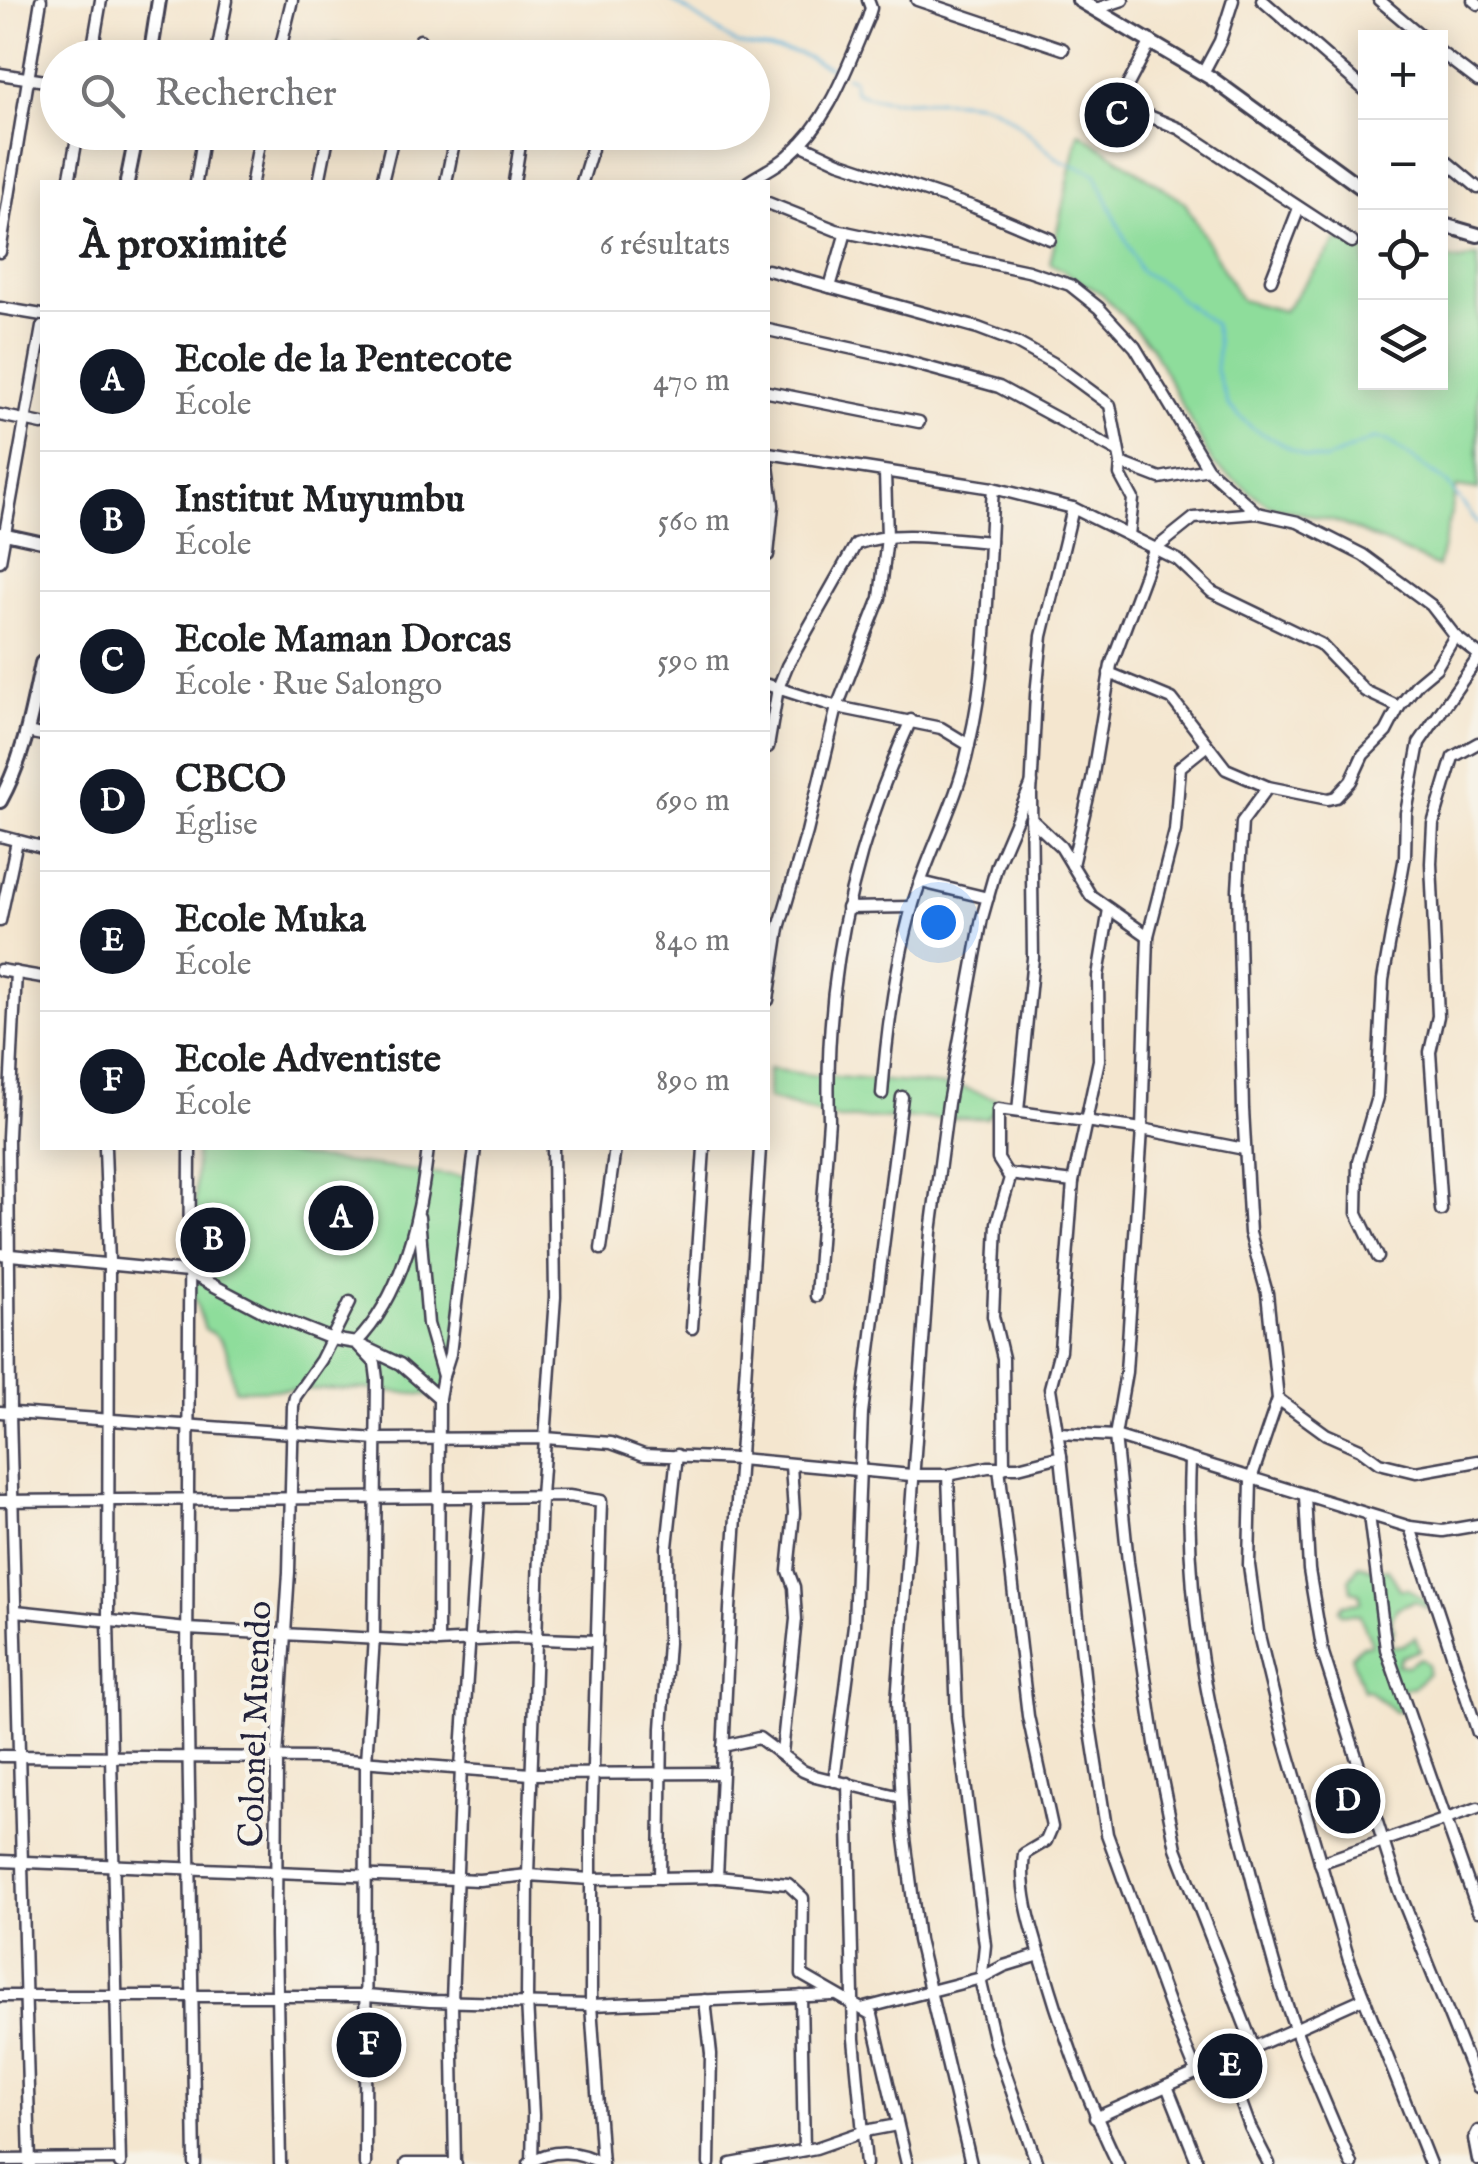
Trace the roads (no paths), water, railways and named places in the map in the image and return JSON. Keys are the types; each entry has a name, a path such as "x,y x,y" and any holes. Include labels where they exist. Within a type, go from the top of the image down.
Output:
{"street":[{"path":"0,252 41,0"},
{"path":"95,40 101,0"},
{"path":"153,40 160,0"},
{"path":"219,40 227,0"},
{"path":"282,40 292,0"},
{"path":"752,180 773,168 800,144 840,86 872,8 868,0"},
{"path":"917,0 1063,50"},
{"path":"1079,0 1204,73 1358,184"},
{"path":"1096,9 1123,0"},
{"path":"1204,73 1220,41 1233,0"},
{"path":"1262,0 1358,84"},
{"path":"1379,0 1415,30"},
{"path":"1119,102 1151,41"},
{"path":"1448,58 1478,81"},
{"path":"0,74 40,80"},
{"path":"1099,95 1180,129 1352,242"},
{"path":"800,144 838,162 974,207 1050,239"},
{"path":"69,180 75,150"},
{"path":"127,180 133,150"},
{"path":"196,180 201,150"},
{"path":"252,180 258,150"},
{"path":"320,180 325,150"},
{"path":"382,180 390,150"},
{"path":"446,180 452,150"},
{"path":"514,180 519,150"},
{"path":"583,180 592,150"},
{"path":"1448,163 1478,188"},
{"path":"770,203 846,232 1028,271 1070,285 1099,308 1135,347 1208,470 1257,512"},
{"path":"1271,280 1299,208"},
{"path":"1448,226 1478,235"},
{"path":"830,287 846,232"},
{"path":"770,271 978,328 1015,342 1053,363 1110,405 1120,475 1133,499 1129,536"},
{"path":"0,308 40,315"},
{"path":"770,330 999,386 1117,451"},
{"path":"0,562 40,339"},
{"path":"770,392 919,422"},
{"path":"0,415 40,424"},
{"path":"770,453 993,488 1072,508 1180,561 1212,592 1320,644 1368,692 1399,707"},
{"path":"1120,464 1160,478 1208,470"},
{"path":"770,987 779,928 837,707 878,606 887,538 885,473"},
{"path":"770,486 770,540"},
{"path":"882,1094 894,991 912,907 950,810 978,706 985,648 993,488"},
{"path":"1018,1111 1033,958 1032,783 1042,640 1072,508"},
{"path":"1072,864 1092,780 1109,673 1154,550 1194,518 1257,512 1298,522 1363,556 1431,605 1455,636 1478,656 1419,743 1406,813 1405,856 1382,980 1376,1097 1358,1162 1356,1213 1378,1257"},
{"path":"2,534 40,542"},
{"path":"770,723 773,686 851,550 862,542 887,538 990,542"},
{"path":"1109,673 1172,698 1226,768 1268,787 1333,799 1352,778 1366,751 1386,732 1399,707 1436,668 1455,636"},
{"path":"0,801 13,777 28,732 40,673"},
{"path":"773,686 837,707 941,728 969,745"},
{"path":"816,1296 829,1120 831,1003 847,908 866,833 889,768 912,720"},
{"path":"28,732 40,735"},
{"path":"1441,1210 1430,1052 1438,1016 1430,864 1432,829 1452,757 1478,743"},
{"path":"1206,746 1180,767 1175,831 1148,936 1142,1128 1127,1359 1115,1436 1128,1562 1156,1750 1176,1848 1254,2048"},
{"path":"971,2164 918,1940 901,1797 897,1702 931,1232 946,1122 970,968 988,898 1016,815 1032,783"},
{"path":"1268,787 1240,827 1238,890 1244,1149 1250,1234 1267,1293 1278,1399 1251,1479 1249,1565 1258,1631 1320,1862 1364,1998 1430,2164"},
{"path":"1032,819 1058,843 1092,896 1148,936"},
{"path":"0,836 40,847"},
{"path":"0,921 17,841"},
{"path":"920,882 988,898"},
{"path":"847,908 912,907"},
{"path":"1109,909 1098,976 1098,1060 1073,1182 1060,1350 1050,1392 1060,1434 1086,1694 1107,1834 1172,2016 1198,2074"},
{"path":"0,970 40,977"},
{"path":"16,972 5,1254 6,1501 16,1611 30,2162"},
{"path":"834,1780 854,1624 858,1471 902,1097"},
{"path":"1073,1182 1009,1174 998,1159 998,1109 1142,1128 1244,1149"},
{"path":"0,2160 120,2162 108,1620 106,1150"},
{"path":"190,1150 187,1628 195,2164"},
{"path":"356,1343 374,1325 386,1304 418,1206 428,1150"},
{"path":"438,1642 438,1398 450,1354 475,1150"},
{"path":"530,2163 534,2115 526,2001 528,1875 541,1496 555,1297 553,1150"},
{"path":"602,1249 615,1150"},
{"path":"692,1328 704,1150"},
{"path":"717,1877 760,1150"},
{"path":"1009,1174 997,1222 993,1316 1002,1358 1002,1468 1028,1716 1052,1827 1046,1841 1024,1854 1022,1866 1031,1926 1062,2029 1095,2118 1118,2164"},
{"path":"418,1206 428,1324 444,1376"},
{"path":"5,1254 188,1272 264,1312 332,1339 356,1343 400,1364 438,1398"},
{"name":"Colonel Muendo","path":"280,2164 276,1995 278,1757 294,1397 332,1339 350,1302"},
{"path":"356,1343 375,1363 376,1370 374,1637 366,1762 365,2164"},
{"path":"1278,1399 1326,1434 1360,1448 1379,1463 1416,1472 1478,1460"},
{"path":"5,1412 376,1439 545,1438 611,1444 644,1455 740,1459 911,1475 1028,1466 1061,1456"},
{"path":"1060,1434 1115,1436 1410,1527 1443,1531 1478,1525"},
{"path":"660,1878 667,1547 677,1456"},
{"path":"1190,1460 1190,1576 1209,1712 1279,1982 1351,2164"},
{"path":"782,1753 796,1618 794,1587 788,1570 794,1513 790,1465"},
{"path":"948,1475 957,1717 985,1944 981,1978 995,2044 1037,2164"},
{"path":"6,1501 541,1496 601,1501 591,2005 602,2164"},
{"path":"1305,1496 1309,1570 1323,1653 1382,1841 1478,2087"},
{"path":"406,2164 456,2164 452,2001 460,1767 479,1498"},
{"path":"1369,1515 1386,1648 1478,1911"},
{"path":"1410,1527 1478,1732"},
{"path":"16,1611 187,1628 438,1642 538,1638 597,1641"},
{"path":"723,1746 759,1738 803,1771 901,1797"},
{"path":"0,1756 278,1757 532,1774 722,1773"},
{"path":"848,1784 859,2006 854,2040 866,2164"},
{"path":"1320,1862 1478,1808"},
{"path":"0,1861 457,1879 528,1875 592,1879 717,1877 788,1884 806,1906 802,1975 872,2015 908,2164"},
{"path":"859,2006 930,1993 1040,1955"},
{"path":"0,1996 366,1996 591,2005 838,1995"},
{"path":"797,2156 801,1996"},
{"path":"1095,2118 1364,1998"},
{"path":"704,2000 712,2054 709,2164"},
{"path":"1226,2061 1268,2164"},
{"path":"1167,2086 1198,2164"},
{"path":"731,2164 797,2156 865,2131 897,2125"},
{"path":"1478,2131 1474,2139 1478,2160"},
{"path":"530,2163 542,2156 580,2152 602,2164"}],"waterway":[{"path":"671,0 731,40"},
{"path":"770,49 798,53 839,72"},
{"path":"846,76 853,79 855,92 871,97 990,106 1011,118 1060,160 1095,174 1140,271 1170,288 1214,324 1218,345 1216,370 1228,405 1252,428 1306,457 1325,460 1373,439 1388,441 1447,483 1478,523"}],"place":[{"name":"Ecole Maman Dorcas","path":"1117,115"},
{"name":"Ecole de la Pentecote","path":"341,1218"},
{"name":"Institut Muyumbu","path":"213,1240"},
{"name":"CBCO","path":"1348,1801"},
{"name":"Ecole Adventiste","path":"369,2045"},
{"name":"Ecole Muka","path":"1230,2066"}]}
